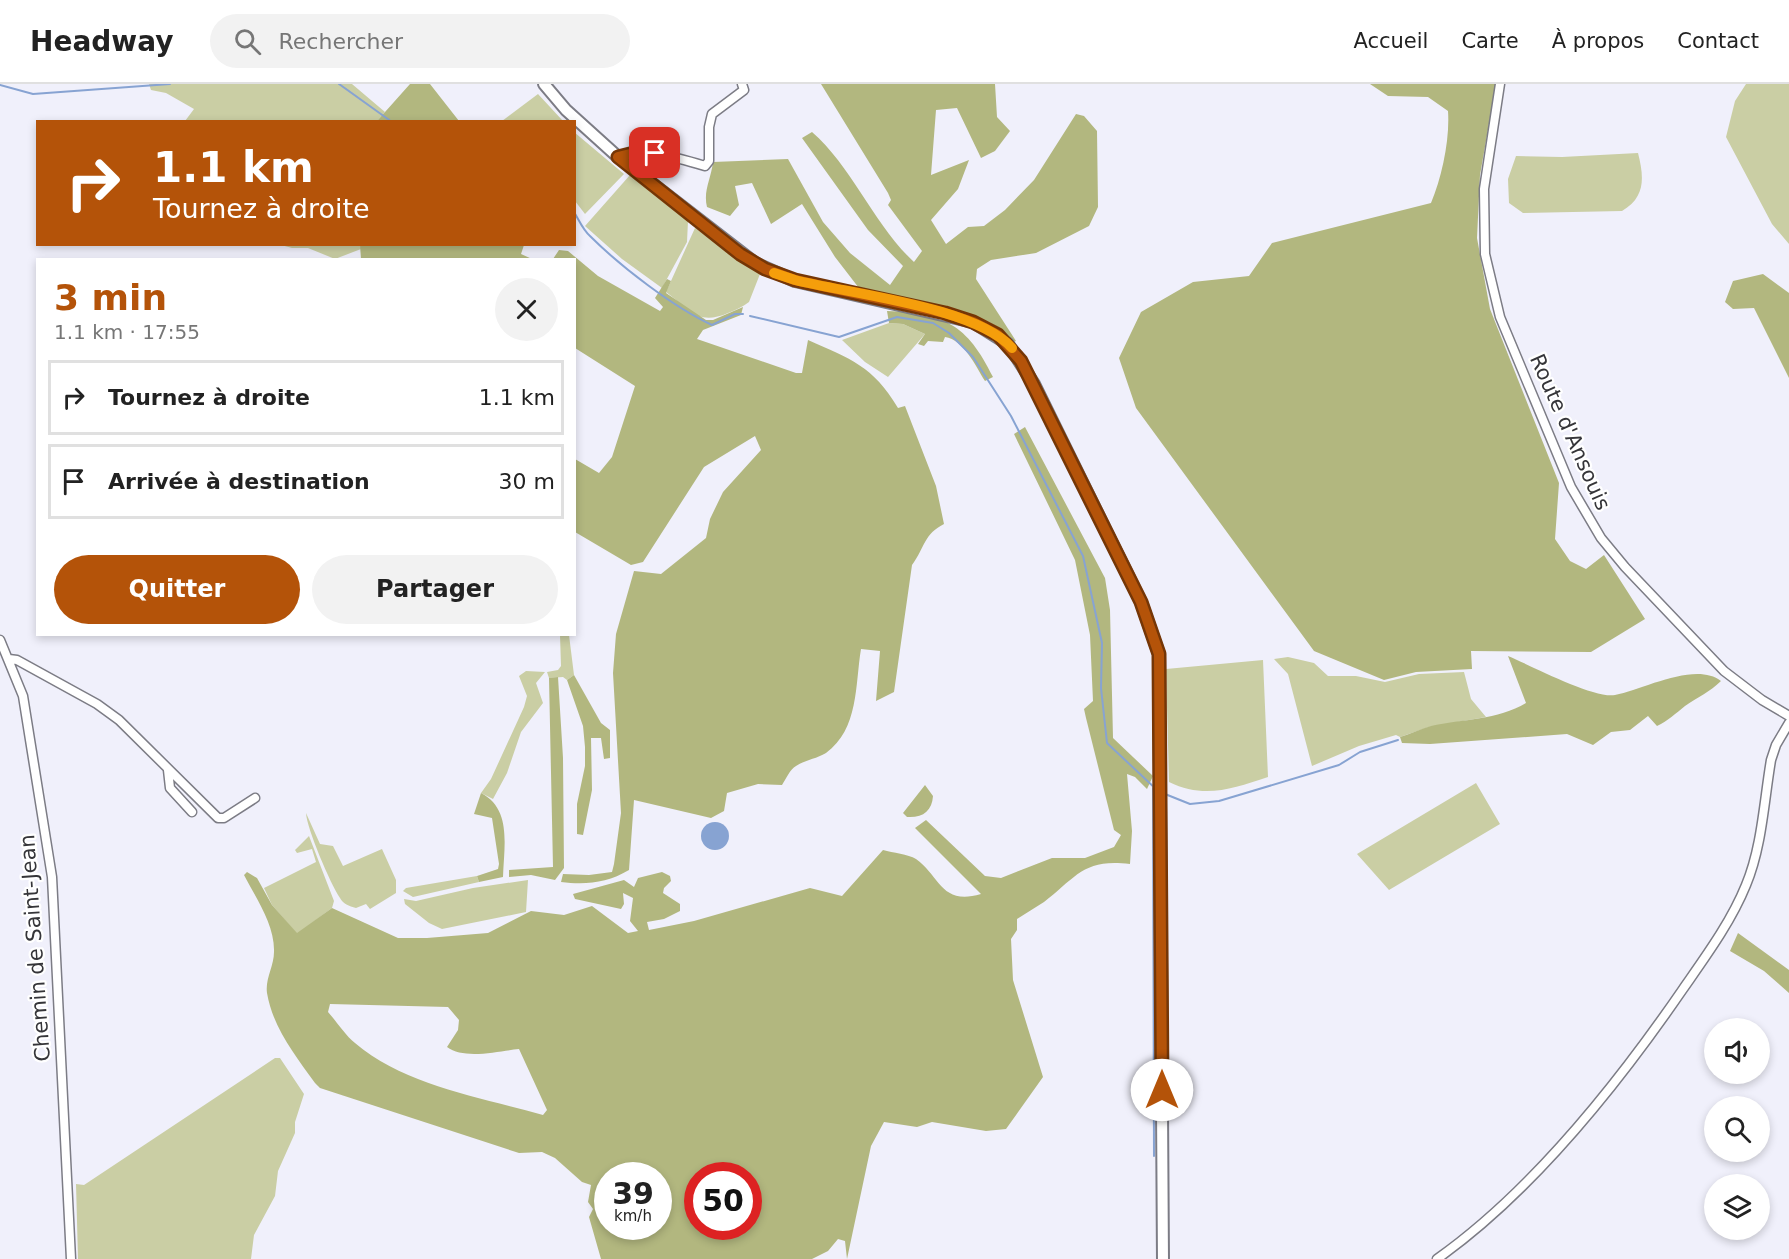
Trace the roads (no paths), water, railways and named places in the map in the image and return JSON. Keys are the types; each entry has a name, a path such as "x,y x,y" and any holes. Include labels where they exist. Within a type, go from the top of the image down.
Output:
{"main road":[{"path":"544,84 566,110 618,157 732,248 765,269 795,280 945,313 973,322 998,335 1014,351 1034,384 1141,602 1155,638 1161,673 1163,1259"}],"street":[{"path":"618,157 634,153 655,153 705,166 709,161 709,127 712,114 744,90 742,84"},
{"name":"Route d'Ansouis","path":"1500,84 1484,189 1485,254 1500,317 1571,487 1601,538 1625,567 1724,671 1762,700 1789,716"},
{"name":"Chemin de Saint-Jean","path":"0,640 24,696 52,877 71,1259"},
{"path":"9,659 17,660 97,704 131,732 218,818 224,818 255,798"},
{"path":"1437,1259 1482,1225 1574,1132 1660,1022 1701,963 1739,902 1747,882 1771,760 1776,745 1789,723"},
{"path":"168,770 170,788 192,812"}],"water":[{"path":"715,822 725,826 729,836 725,846 715,850 705,846 701,836 705,826"}],"waterway":[{"path":"0,85 33,94 170,84"},
{"path":"339,84 389,120"},
{"path":"576,215 585,231 602,248 681,308 712,325 735,314 743,314"},
{"path":"750,316 839,337 897,317 933,323 949,333 973,357 1011,416 1083,556 1102,643 1101,688 1107,743 1157,790"},
{"path":"1165,794 1190,804 1219,801 1339,765 1360,752 1398,740"},
{"path":"1153,788 1154,1156"},
{"path":"1165,815 1168,1146"}]}
